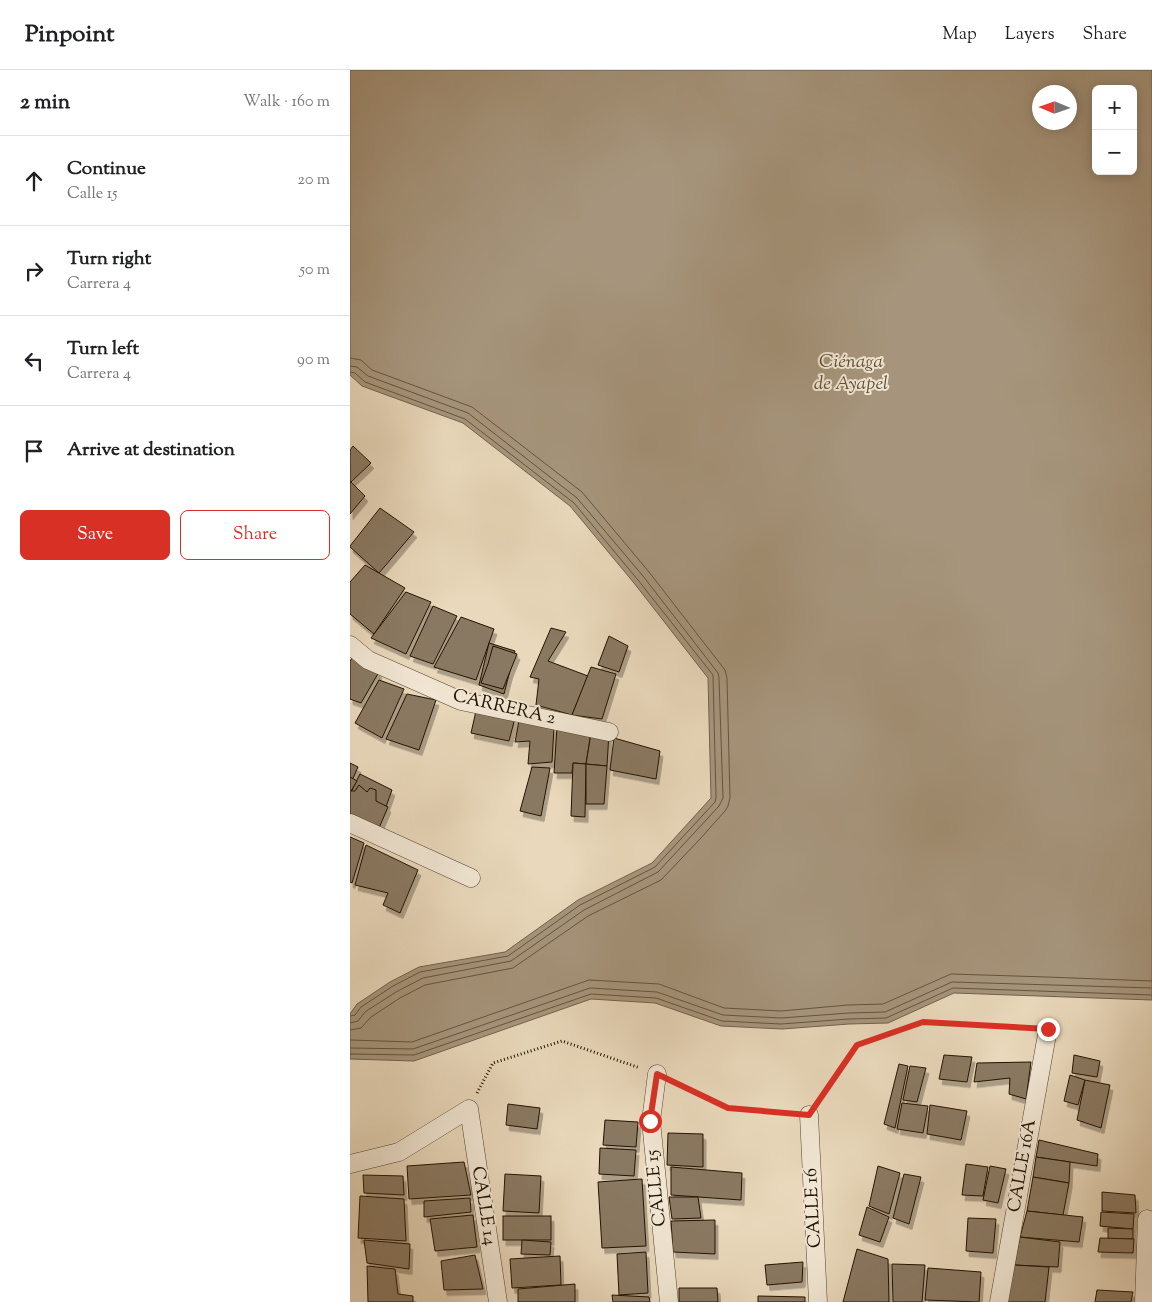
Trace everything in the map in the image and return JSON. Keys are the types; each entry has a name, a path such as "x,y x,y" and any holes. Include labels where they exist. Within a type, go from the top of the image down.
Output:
{"street":[{"name":"CARRERA 2","path":"350,645 368,660 461,701 609,732"},
{"path":"350,823 471,878"},
{"name":"CALLE 16A","path":"999,1302 1048,1029"},
{"name":"CALLE 15","path":"657,1074 650,1121 669,1302"},
{"path":"350,1164 399,1152 469,1109"},
{"name":"CALLE 14","path":"469,1109 498,1302"},
{"name":"CALLE 16","path":"809,1115 818,1302"},
{"path":"1144,1302 1148,1219"}],"path":[{"path":"469,1109 493,1063 562,1041 657,1074 728,1108 809,1115 857,1045 923,1022 1048,1029"}],"water":[{"name":"Ciénaga de Ayapel","path":"350,70 1152,70 1152,1000 954,993 888,1023 782,1029 721,1026 655,1003 591,999 414,1061 350,1059 350,1014 357,1004 390,982 419,967 505,952 578,900 652,863 711,798 708,678 634,583 570,506 463,423 362,386 350,375"}],"building":[{"path":"353,446 371,463 351,482 350,450"},
{"path":"350,483 365,496 350,514"},
{"path":"380,508 414,532 379,573 350,546"},
{"path":"365,565 405,588 374,634 350,614 350,582"},
{"path":"406,592 431,602 406,654 371,638"},
{"path":"433,606 457,616 433,664 410,656"},
{"path":"461,617 494,629 476,680 434,667"},
{"path":"551,628 566,632 548,661 588,676 572,715 536,705 539,679 530,677"},
{"path":"609,636 628,646 619,672 598,665"},
{"path":"489,643 515,651 504,694 479,685"},
{"path":"493,646 517,654 503,689 481,683"},
{"path":"353,657 379,672 361,703 350,699 350,661"},
{"path":"591,667 616,674 602,719 572,715"},
{"path":"379,680 404,689 382,738 355,723"},
{"path":"407,694 436,700 419,750 386,739"},
{"path":"476,711 515,718 509,741 471,733"},
{"path":"519,721 554,727 552,762 528,764 530,741 515,742"},
{"path":"557,727 591,733 586,764 573,763 572,773 554,773"},
{"path":"609,732 607,766 586,764 591,733"},
{"path":"614,738 660,751 656,779 610,770"},
{"path":"350,763 358,767 350,785"},
{"path":"573,763 586,764 585,817 571,816"},
{"path":"586,764 607,766 604,804 586,804"},
{"path":"532,767 550,768 541,816 520,811"},
{"path":"360,774 392,790 378,829 350,816 350,794"},
{"path":"350,777 357,781 351,791 355,791 359,785 367,792 370,788 376,790 376,801 388,807 379,828 350,816"},
{"path":"350,837 364,843 352,883 350,882"},
{"path":"366,845 418,870 400,913 383,905 388,893 355,885"},
{"path":"944,1055 972,1057 967,1082 939,1079"},
{"path":"1074,1055 1100,1061 1097,1077 1072,1073"},
{"path":"1031,1062 1026,1099 1009,1094 1010,1078 974,1082 977,1063"},
{"path":"899,1064 908,1066 895,1128 884,1124"},
{"path":"910,1066 926,1068 917,1102 903,1100"},
{"path":"1070,1075 1085,1080 1078,1105 1064,1101"},
{"path":"1085,1080 1110,1085 1101,1128 1077,1120"},
{"path":"902,1103 928,1106 923,1133 897,1129"},
{"path":"508,1104 540,1108 537,1129 506,1125"},
{"path":"930,1105 967,1111 961,1140 927,1134"},
{"path":"605,1120 638,1122 636,1147 603,1145"},
{"path":"668,1133 703,1134 703,1167 667,1165"},
{"path":"1039,1140 1098,1154 1097,1166 1036,1157"},
{"path":"600,1148 636,1150 634,1176 599,1174"},
{"path":"1036,1157 1070,1162 1069,1183 1033,1177"},
{"path":"464,1162 471,1195 409,1199 407,1166"},
{"path":"966,1164 988,1167 983,1196 962,1195"},
{"path":"878,1166 900,1173 889,1214 869,1206"},
{"path":"990,1166 1006,1169 998,1203 983,1200"},
{"path":"671,1167 742,1173 741,1200 671,1195"},
{"path":"505,1174 541,1176 539,1213 503,1211"},
{"path":"904,1174 921,1177 909,1224 893,1218"},
{"path":"363,1175 403,1176 404,1195 364,1193"},
{"path":"1033,1177 1069,1183 1063,1215 1027,1211"},
{"path":"642,1179 646,1246 602,1248 598,1182"},
{"path":"1102,1192 1135,1195 1136,1213 1102,1211"},
{"path":"360,1196 404,1199 406,1241 358,1238"},
{"path":"669,1197 698,1197 701,1218 672,1219"},
{"path":"470,1198 471,1212 424,1217 424,1201"},
{"path":"867,1207 889,1217 880,1242 859,1235"},
{"path":"1027,1211 1083,1217 1079,1242 1020,1237"},
{"path":"1101,1212 1134,1214 1133,1229 1100,1226"},
{"path":"473,1215 477,1247 435,1251 430,1219"},
{"path":"503,1216 551,1216 551,1240 503,1240"},
{"path":"968,1218 996,1219 993,1253 966,1251"},
{"path":"715,1220 715,1254 673,1252 671,1221"},
{"path":"1108,1228 1133,1229 1133,1239 1108,1239"},
{"path":"1020,1237 1060,1242 1058,1267 1014,1265"},
{"path":"1100,1238 1134,1239 1133,1253 1098,1252"},
{"path":"364,1240 410,1244 409,1269 367,1263"},
{"path":"522,1240 551,1242 550,1255 521,1254"},
{"path":"857,1249 888,1259 889,1302 843,1302"},
{"path":"646,1252 648,1293 619,1295 617,1254"},
{"path":"475,1255 483,1289 444,1290 441,1261"},
{"path":"560,1256 561,1285 512,1288 510,1259"},
{"path":"803,1262 802,1282 767,1285 765,1265"},
{"path":"892,1264 925,1265 922,1302 893,1302"},
{"path":"1014,1265 1049,1267 1045,1302 1007,1302"},
{"path":"367,1266 395,1269 398,1294 413,1296 413,1302 368,1302"},
{"path":"928,1268 981,1272 979,1302 925,1300"},
{"path":"575,1284 575,1302 518,1302 518,1289"},
{"path":"679,1288 717,1288 718,1302 679,1302"},
{"path":"1097,1290 1133,1292 1131,1302 1095,1302"},
{"path":"612,1295 649,1297 650,1302 613,1302"},
{"path":"758,1296 805,1297 805,1302 758,1302"}],"route":[{"path":"650,1121 657,1074 728,1108 809,1115 857,1045 923,1022 1048,1029"}]}
